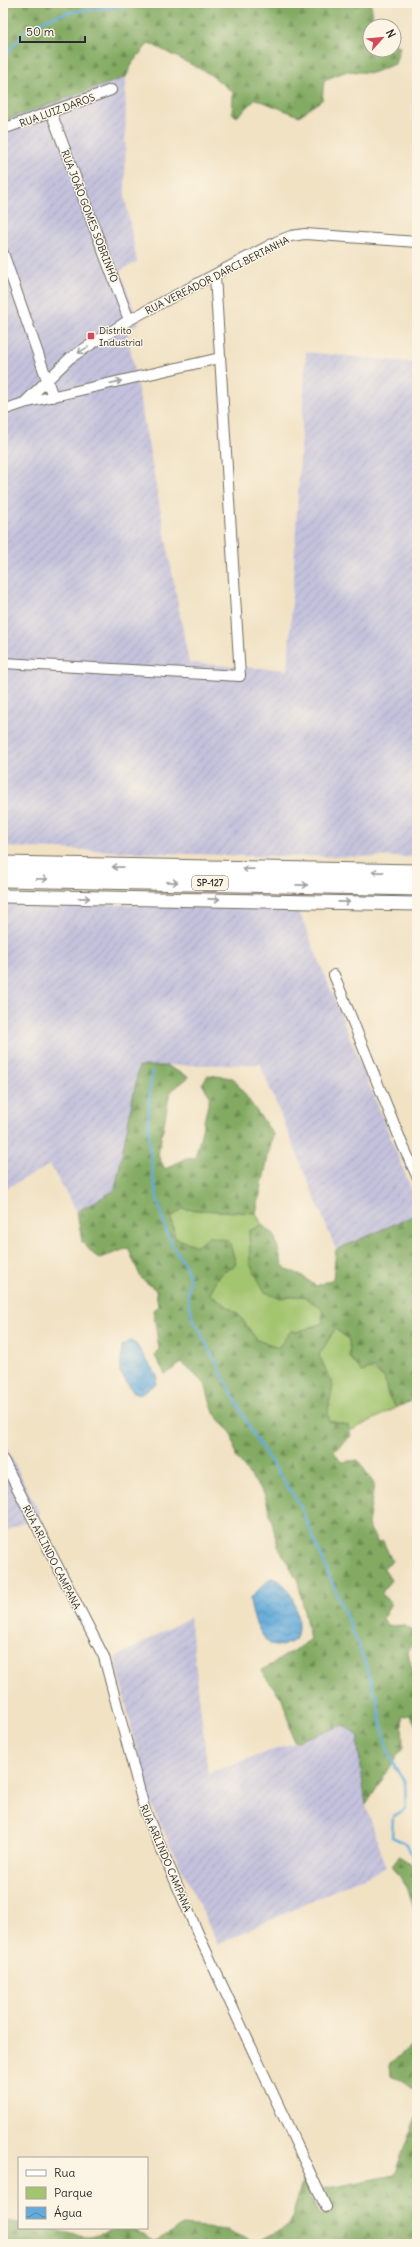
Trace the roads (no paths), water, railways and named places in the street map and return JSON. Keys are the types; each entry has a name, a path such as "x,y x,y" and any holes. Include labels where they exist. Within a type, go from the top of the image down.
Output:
{"highway":[{"name":"SP-127","path":"3,865 417,873"},
{"name":"SP-127","path":"3,878 417,887"}],"street":[{"name":"RUA LUIZ DAROS","path":"3,129 111,90"},
{"name":"RUA JOÃO GOMES SOBRINHO","path":"51,112 129,320"},
{"name":"RUA VEREADOR DARCI BERTANHA","path":"24,403 47,378 70,358 129,320 215,276 278,241 291,236 305,234 417,242"},
{"path":"3,253 53,397"},
{"path":"3,663 240,676 215,276"},
{"name":"RUA VEREADOR DARCI BERTANHA","path":"3,410 24,403 220,358"},
{"path":"3,896 417,904"},
{"path":"334,975 403,1146 417,1176"},
{"name":"RUA ARLINDO CAMPANA","path":"3,1460 104,1657 145,1811 200,1938 326,2207"}],"water":[{"path":"130,1341 136,1344 157,1376 156,1384 140,1394 133,1392 120,1372 122,1346"},
{"path":"271,1578 278,1580 285,1586 294,1603 297,1614 298,1624 295,1640 282,1646 269,1644 258,1628 252,1611 250,1598"}],"waterway":[{"path":"3,57 27,31 46,19 71,12 135,6 142,3"},
{"path":"152,1071 149,1133 153,1175 168,1236 188,1273 188,1300 193,1318 255,1438 300,1505 362,1654 376,1696 386,1744 395,1768 405,1782 406,1808 393,1817 392,1837 407,1844 417,1868"}],"place":[{"name":"Distrito Industrial","path":"91,336"}]}
